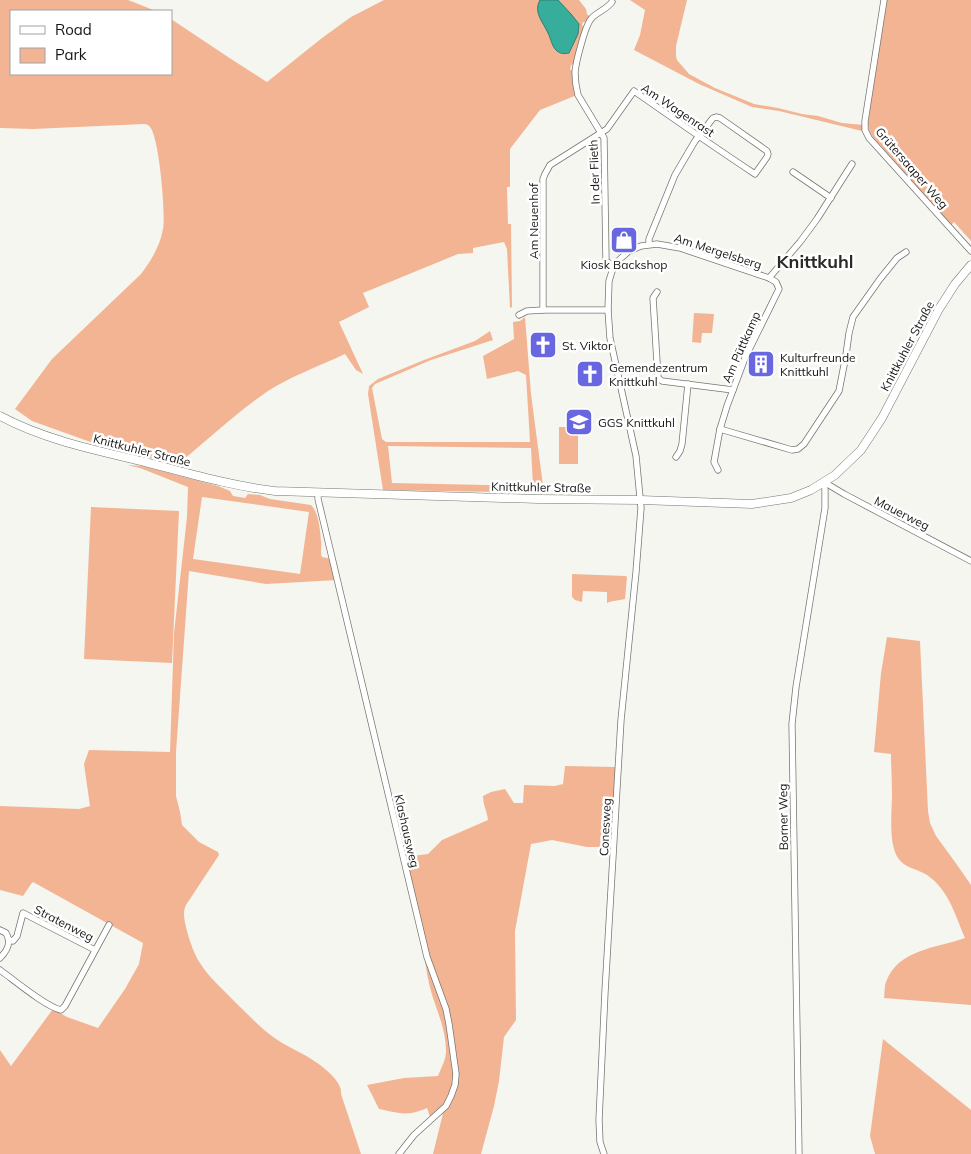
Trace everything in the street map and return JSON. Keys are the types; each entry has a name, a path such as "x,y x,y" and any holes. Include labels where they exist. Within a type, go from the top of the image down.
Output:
{"street":[{"name":"Grütersaaper Weg","path":"884,0 865,130 869,138 971,250"},
{"name":"In der Flieth","path":"612,2 589,22 575,72 578,95 604,138 606,260 614,268"},
{"name":"Am Wagenrast","path":"602,132 607,129 634,91 755,174 768,154 720,118 712,118 700,136"},
{"name":"Am Neuenhof","path":"543,310 544,174 550,165 602,132"},
{"path":"641,500 636,456 610,338 608,310 609,281 619,260 636,247 648,244 675,175 695,141 700,136"},
{"name":"Am Mergelsberg","path":"648,244 680,248 769,278 800,242 852,164"},
{"path":"793,172 831,198"},
{"path":"720,429 792,450 802,446 839,391 853,318 880,279 897,258 906,252"},
{"name":"Knittkuhler Straße","path":"0,416 19,426 58,440 207,478 275,492 752,504 791,498 811,490 835,475 852,460 868,441 939,309 955,284 971,265"},
{"name":"Am Püttkamp","path":"718,470 714,462 720,429 732,390 744,358 780,289 776,282 769,278"},
{"path":"657,292 653,298 658,378 662,381 732,390"},
{"path":"519,315 527,311 543,310 608,310"},
{"path":"676,457 682,444 688,384"},
{"name":"Mauerweg","path":"824,482 971,561"},
{"name":"Borner Weg","path":"799,1154 792,724 796,687 825,508 824,482"},
{"name":"Klashausweg","path":"318,493 418,918 428,956 446,1009 456,1074 451,1096 446,1106 414,1135 399,1154"},
{"name":"Conesweg","path":"604,1154 600,1142 599,1120 605,992 622,720 641,500"},
{"name":"Stratenweg","path":"9,940 13,941 17,936 23,914 95,950"},
{"name":"Stratenweg","path":"0,970 46,1003 61,1010 65,1006 109,925"},
{"path":"0,930 6,933 9,940 7,951 0,958"}],"green space":[{"path":"0,0 128,0 153,10 10,10 10,75 172,75 172,20 267,82 351,17 384,0 579,0 590,17 588,21 583,22 584,28 575,63 571,65 570,70 573,70 577,95 540,110 510,149 510,187 507,187 508,224 511,224 512,307 510,308 507,249 504,242 473,248 473,253 458,254 363,293 369,307 339,322 363,374 356,370 345,354 296,376 256,399 178,464 110,449 32,421 15,409 52,359 141,274 152,259 160,241 164,221 159,160 150,127 144,124 33,129 0,128"},
{"path":"630,0 687,0 676,46 676,56 677,60 689,74 715,88 754,104 818,116 842,123 864,125 862,131 779,111 752,107 699,84 634,50 640,35 645,10"},
{"path":"885,0 971,0 971,241 954,222 951,225 872,136 869,130 868,123"},
{"path":"694,313 714,314 712,333 702,333 701,343 692,342"},
{"path":"525,317 531,394 544,493 383,490 368,394 369,386 378,379 475,341 490,331 493,340 431,360 375,384 372,388 382,439 386,442 530,442 526,375 518,371 487,379 483,356 514,339 513,322 520,321","holes":["388,446 531,448 533,486 392,483"]},
{"path":"559,427 578,427 578,464 559,464"},
{"path":"127,465 142,466 218,486 230,491 233,496 245,498 248,494 260,495 270,499 311,505 316,512 319,522 322,557 331,559 337,580 266,584 189,571 176,752 176,796 182,825 199,842 218,852 219,855 186,905 184,915 185,925 196,956 212,979 260,1026 276,1039 320,1065 336,1080 340,1087 361,1154 0,1154 0,1050 11,1066 53,1009 67,1017 98,1028 125,989 139,964 143,943 33,882 23,896 0,890 0,806 79,809 90,806 84,764 89,750 170,752 174,633 187,517 188,487 140,468","holes":["202,497 309,512 300,574 193,559"]},
{"path":"91,507 179,511 172,663 84,659"},
{"path":"572,574 626,576 625,599 607,603 607,592 583,591 582,602 575,600 572,597"},
{"path":"887,637 920,641 930,823 936,836 971,885 971,1005 884,998 886,982 899,963 920,951 965,938 951,904 941,888 927,875 907,866 898,858 895,852 891,827 891,754 874,752 881,673"},
{"path":"565,766 616,767 612,847 587,847 552,840 531,844 515,931 516,1020 504,1037 499,1081 481,1154 433,1154 444,1109 455,1086 450,1024 428,956 404,857 428,854 442,840 488,820 483,796 491,792 505,789 514,803 523,803 524,785 555,786 563,784"},
{"path":"424,953 445,1009 455,1080 445,1105 430,1117 427,1108 408,1113 379,1109 367,1085 404,1078 438,1076 445,1058 446,1044 442,1024 430,987"},
{"path":"883,1039 971,1110 971,1154 875,1154 870,1136"}],"shaded area":[{"path":"540,0 558,0 579,24 578,34 569,53 560,53 554,47 538,13"}],"place":[{"name":"Kiosk Backshop","path":"624,240"},
{"name":"St. Viktor","path":"543,345"},
{"name":"Kulturfreunde Knittkuhl","path":"761,364"},
{"name":"Gemendezentrum Knittkuhl","path":"590,374"},
{"name":"GGS Knittkuhl","path":"579,422"}],"district":[{"name":"Knittkuhl","path":"815,261"}]}
